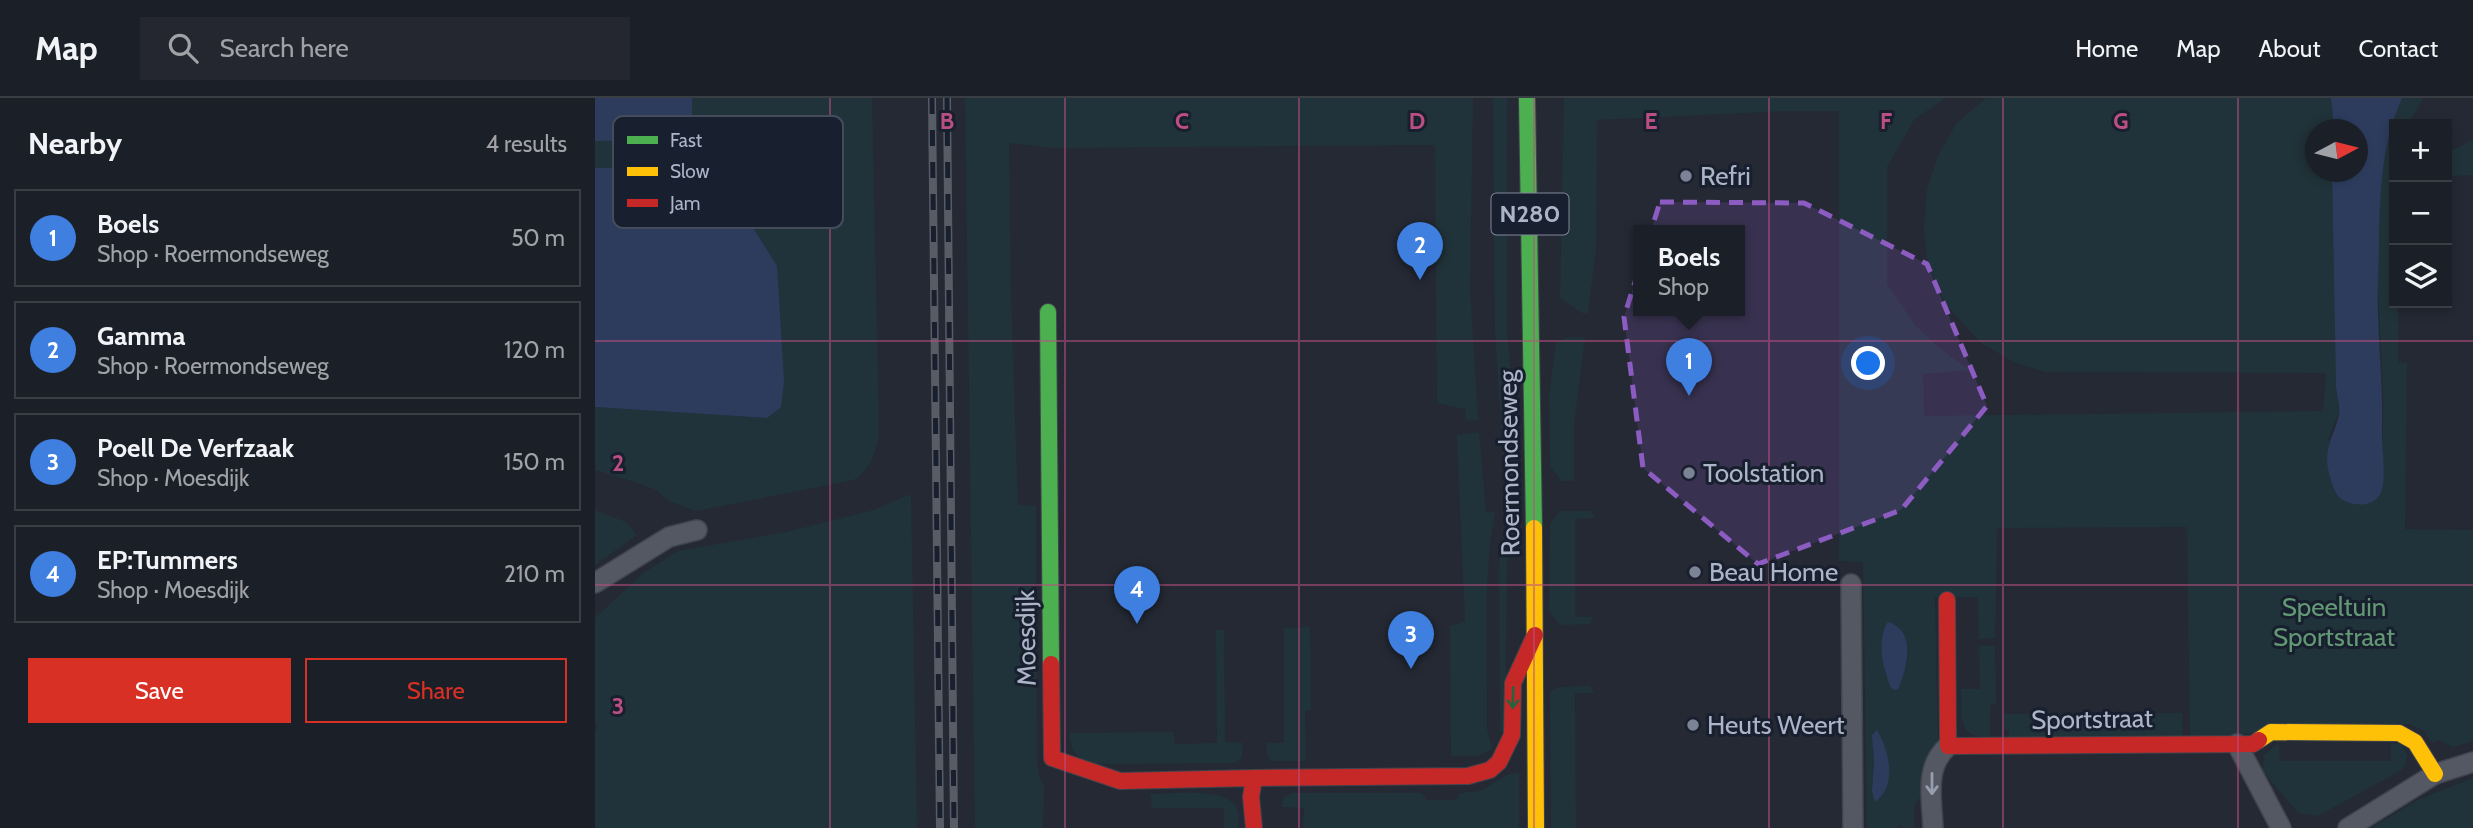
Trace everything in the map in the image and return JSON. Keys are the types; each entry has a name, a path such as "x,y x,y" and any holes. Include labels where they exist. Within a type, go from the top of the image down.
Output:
{"street":[{"name":"Roermondseweg","path":"1527,98 1534,451 1536,828"},
{"name":"Moesdijk","path":"1048,312 1052,758 1119,781 1468,776 1490,770 1499,762 1512,735 1513,683 1535,635"},
{"path":"595,583 669,537 697,530"},
{"path":"1851,584 1853,828"},
{"path":"1933,828 1932,766 1937,755 1948,746 1947,600"},
{"name":"Sportstraat","path":"1948,746 2253,744 2271,732 2399,733 2415,742 2435,774"},
{"path":"2237,744 2281,828"},
{"path":"2348,828 2435,774 2473,762"},
{"path":"1254,828 1251,797 1255,778"}],"highlighted area":[{"path":"1660,202 1804,203 1927,264 1987,406 1901,510 1758,564 1643,468 1624,317"}],"green space":[{"path":"692,98 872,98 879,435 871,461 865,471 854,480 696,511 669,501 656,490 595,470 595,407 766,418 702,228 843,228 843,116 692,116"},
{"path":"965,98 1473,98 1470,287 1478,420 1466,421 1465,409 1437,403 1435,145 1054,148 1009,143 1018,505 1036,506 1037,762 1039,777 1044,785 1043,828 975,828"},
{"path":"1493,98 1507,98 1507,331 1520,481 1519,501 1507,564 1505,731 1500,732 1499,564 1507,516 1495,333"},
{"name":"Speeltuin Sportstraat","path":"1564,98 1945,98 1914,120 1887,167 1887,284 1915,325 1938,347 1969,370 1923,374 1924,416 2323,411 2326,373 2045,372 2013,362 1980,342 1946,305 1927,263 1924,228 1927,190 1938,156 1956,124 1986,98 2331,98 2333,119 2305,119 2305,182 2332,182 2336,387 2339,411 2328,440 2383,478 2383,391 2377,243 2383,167 2389,137 2389,308 2398,308 2398,362 2407,363 2405,529 2473,530 2473,741 2453,747 2438,740 2432,743 2424,731 2410,724 2190,737 2187,527 1997,528 1995,638 1979,639 1978,597 1935,597 1938,744 1923,770 1923,794 1914,805 1914,828 1903,828 1901,825 1897,828 1867,828 1863,562 1839,561 1839,111 1597,120 1596,248 1588,313 1582,313 1560,298","holes":["1895,624 1907,644 1902,681 1886,678 1883,662 1885,645","1872,749 1888,782 1872,791"]},
{"path":"2402,98 2423,98 2411,119 2395,119"},
{"path":"595,141 613,141 613,168 595,168"},
{"path":"2473,141 2473,175 2452,176 2452,150"},
{"path":"1585,337 1574,425 1574,481 1561,481 1550,465 1549,395 1556,342 1565,338"},
{"path":"1479,432 1486,513 1495,512 1488,565 1486,619 1487,728 1492,749 1479,756 1451,756 1450,626 1465,622 1457,435"},
{"path":"911,494 917,828 595,828 595,731 598,726 595,724 595,618 642,574 678,551 786,532 874,510"},
{"path":"595,510 626,522 637,535 595,565"},
{"path":"1560,511 1591,511 1595,518 1575,519 1575,617 1593,617 1590,624 1560,625 1549,610 1550,524"},
{"path":"1310,627 1311,710 1305,711 1306,761 1272,761 1267,756 1267,743 1284,743 1284,628"},
{"path":"1216,630 1224,630 1225,742 1243,743 1242,757 1235,763 1094,764 1075,753 1069,733 1173,732 1175,744 1217,743"},
{"path":"1979,646 1995,646 1996,704 1990,705 1990,738 1971,734 1963,723 1962,716 1961,689 1980,689"},
{"path":"1590,686 1594,693 1575,693 1576,828 1551,828 1550,692 1559,687"},
{"path":"2182,713 2182,737 2009,738 2009,730 2003,730 2003,714"},
{"path":"2279,742 2280,761 2391,761 2391,743 2402,745 2408,756 2403,769 2318,816 2298,813 2263,771 2264,755"},
{"path":"1519,773 1519,828 1303,828 1304,808 1282,807 1283,798 1293,793 1422,793 1427,800 1456,800 1460,793 1480,791 1509,774"},
{"path":"2473,778 2473,828 2371,828 2420,799"},
{"path":"1199,793 1224,797 1233,803 1238,811 1239,828 1224,828 1224,808 1152,808 1150,794"}],"water":[{"path":"595,98 692,98 692,116 613,116 613,141 595,141"},
{"path":"2331,98 2402,98 2394,119 2389,119 2380,202 2378,303 2384,478 2378,497 2363,504 2351,503 2338,496 2331,481 2327,461 2339,411 2336,387 2332,182 2368,182 2368,119 2333,119"},
{"path":"595,168 613,168 613,228 753,228 777,266 784,382 781,407 767,418 595,407"},
{"path":"1888,622 1903,633 1907,651 1904,672 1898,689 1895,690 1888,681 1882,655 1882,637"},
{"path":"1877,730 1888,758 1889,777 1887,787 1875,802 1872,791 1872,735"}],"railway":[{"path":"932,98 940,828"},
{"path":"947,98 954,828"}],"traffic: fast":[{"path":"1527,98 1534,528"},
{"path":"1048,312 1051,664"}],"traffic: slow":[{"path":"1534,528 1536,828"},
{"path":"2259,740 2271,732 2399,733 2415,742 2435,774"}],"traffic: jam":[{"path":"1947,600 1948,746 2253,744 2259,740"},
{"path":"1254,778 1468,776 1490,770 1499,762 1512,735 1513,683 1535,635"},
{"path":"1051,664 1052,758 1120,781 1254,778 1251,797 1254,828"}],"place":[{"name":"Refri","path":"1686,176"},
{"name":"Gamma","path":"1420,280"},
{"name":"Boels","path":"1689,396"},
{"name":"Toolstation","path":"1689,473"},
{"name":"Beau Home","path":"1695,572"},
{"name":"EP:Tummers","path":"1137,624"},
{"name":"Poell De Verfzaak","path":"1411,669"},
{"name":"Heuts Weert","path":"1693,725"}]}
